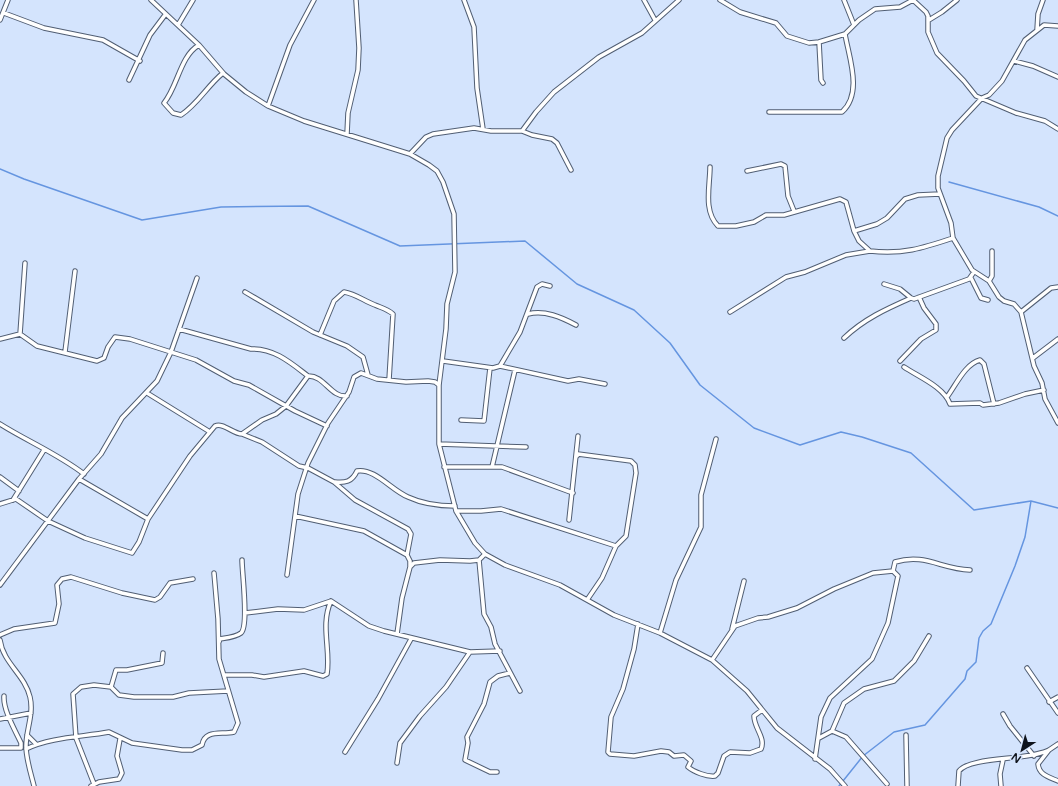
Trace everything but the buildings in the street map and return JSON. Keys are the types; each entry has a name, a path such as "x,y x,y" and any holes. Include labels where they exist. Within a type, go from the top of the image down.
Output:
{"street":[{"path":"0,20 8,0"},
{"path":"151,0 165,15 199,45 223,73 246,92 268,106 304,121 410,154 436,171 448,195 454,214 455,272 447,304 439,385 439,444 456,511 474,543 485,554 505,565 560,585 614,615 660,633 712,660 735,680 777,728 815,759 830,769 844,786"},
{"path":"178,25 193,0"},
{"path":"268,106 290,45 314,0"},
{"path":"347,134 348,113 358,70 359,41 356,0"},
{"path":"464,0 474,27 477,88 483,129"},
{"path":"644,0 655,20"},
{"path":"522,131 536,112 554,92 599,56 642,33 679,0"},
{"path":"720,0 740,12 776,24 787,36 809,43 820,42 845,34 875,9 900,7 913,0 917,1 926,12 929,20 928,32 936,53 964,81 976,96 1016,113 1045,121 1058,129"},
{"path":"844,0 854,25"},
{"path":"929,20 957,0"},
{"path":"1037,30 1038,14 1043,0"},
{"path":"4,13 44,28 103,40 140,60"},
{"path":"130,80 150,35 165,15"},
{"path":"1058,26 1044,25 1025,40 1002,81 989,95 982,98 947,138 938,176 938,188 951,223 954,238 974,272 989,281 1004,301 1014,304 1021,312 1032,358 1044,390 1045,399 1058,423"},
{"path":"769,112 842,112 847,107 852,98 853,86 845,34"},
{"path":"820,42 821,80 823,83"},
{"path":"199,45 191,50 171,94 164,103 167,108 181,115 189,110 213,80 223,73"},
{"path":"1014,61 1033,66 1058,77"},
{"path":"410,154 426,138 433,134 474,128 522,131 532,135 552,139 557,143 571,170"},
{"path":"747,171 781,164 785,166 788,196 794,211"},
{"path":"710,167 708,201 714,221 718,226 736,226 754,222 766,214 784,215 840,198 846,202 854,231 859,241 870,252"},
{"path":"854,231 877,224 886,218 905,199 918,195 940,194"},
{"path":"730,312 786,277 806,272 846,255 920,249 954,238"},
{"path":"989,281 992,276 992,251"},
{"path":"20,334 25,263"},
{"path":"65,352 75,271"},
{"path":"844,338 872,316 911,298 919,297 971,278 974,272"},
{"path":"0,585 79,479 100,454 122,418 157,382 171,352 197,278"},
{"path":"971,278 981,298 988,300"},
{"path":"884,284 900,289 911,298"},
{"path":"500,366 520,332 539,285 550,286"},
{"path":"1021,312 1051,288 1058,287"},
{"path":"245,292 320,335 347,346 363,357 368,374"},
{"path":"320,335 334,301 344,292 353,293 375,305 385,308 393,314 389,380"},
{"path":"900,361 921,339 936,330 936,324 924,308 919,297"},
{"path":"528,314 540,312 560,317 576,325"},
{"path":"179,329 252,349 262,348 274,352 308,376 320,380 340,396 347,396"},
{"path":"0,339 20,334 37,346 92,360 101,360 104,358 114,338 117,337 196,360 234,381 249,385 326,426"},
{"path":"1032,358 1058,339"},
{"path":"947,397 971,365 980,360 984,364 994,404"},
{"path":"442,361 490,368 500,366 568,381 579,379 605,384"},
{"path":"904,367 947,397 950,404 955,405 969,403 983,405 994,404 1044,390"},
{"path":"461,420 484,422 490,368"},
{"path":"492,467 515,370"},
{"path":"287,575 298,494 313,451 326,426 347,396 354,377 362,373 368,374 377,379 406,382 428,381 435,382 439,385"},
{"path":"242,434 262,420 276,414 286,406 308,376"},
{"path":"147,393 210,432"},
{"path":"0,424 44,450 56,455 84,474"},
{"path":"0,504 16,499 48,521 88,539 130,554 134,552 148,519 190,456 218,424 235,433 242,434 262,442 299,466 308,468 334,482 355,500 408,529 411,534 407,555"},
{"path":"569,520 578,436"},
{"path":"660,633 676,580 701,527 701,495 716,439"},
{"path":"439,444 526,447"},
{"path":"13,500 44,450"},
{"path":"577,456 578,454 586,454 631,461 635,464 636,473 626,536 616,546 602,578 587,600"},
{"path":"444,467 502,467 573,493"},
{"path":"334,482 345,483 354,478 357,472 368,471 396,491 411,498 438,506 455,506"},
{"path":"0,477 19,491"},
{"path":"79,479 148,519"},
{"path":"456,511 481,512 501,509 616,546"},
{"path":"295,516 364,531 407,555 410,561 410,567 402,598 397,634"},
{"path":"410,567 414,563 440,560 479,560 485,554"},
{"path":"892,572 895,562 906,559 932,560 957,569 970,570"},
{"path":"218,644 220,639 239,635 242,632 245,613 242,560"},
{"path":"479,560 484,614 491,627 495,644 520,691"},
{"path":"731,630 743,622 768,618 797,608 834,589 873,573 892,572 898,576 888,623 872,660 830,698 821,717 815,759"},
{"path":"0,748 21,748 36,744 109,732 132,743 192,750 202,745 203,738 207,735 234,732 238,723 235,718 235,708 221,668 218,644 218,619 214,573"},
{"path":"0,636 14,629 54,624 60,604 57,585 65,578 71,577 122,593 155,600 160,597 170,584 193,579"},
{"path":"712,660 731,630 744,581"},
{"path":"331,601 369,626 411,639 470,652 500,651"},
{"path":"245,613 278,609 304,610 331,601"},
{"path":"224,675 252,675 264,677 304,671 323,676 327,674 329,664 325,646 327,610 331,601"},
{"path":"638,624 634,649 623,689 611,717 607,746 610,754 634,756 661,751 669,752 674,756 684,755 690,758 691,761 688,767 691,770 707,776 715,776 726,754 730,752 758,752 761,749 763,741 754,722 754,716 762,710"},
{"path":"819,738 832,731 844,703 864,689 894,681 914,661 929,636"},
{"path":"345,752 378,699 411,639"},
{"path":"0,640 7,660 30,695 31,713 26,747 34,786"},
{"path":"397,763 400,743 420,716 446,688 470,652"},
{"path":"111,687 116,670 127,670 162,663 163,653"},
{"path":"1027,668 1058,713"},
{"path":"497,772 490,772 465,760 468,743 467,737 484,704 490,682 498,676 510,673"},
{"path":"120,738 117,756 122,773 121,776 119,779 93,785 76,738 73,694 81,687 94,685 111,687 119,695 134,697 173,697 189,693 228,691"},
{"path":"4,696 3,701 21,743 21,748"},
{"path":"1049,702 1058,697"},
{"path":"0,719 31,713"},
{"path":"1003,714 1010,726 1034,756"},
{"path":"832,731 846,737 887,784"},
{"path":"27,735 36,744"},
{"path":"906,735 907,786"},
{"path":"958,786 959,770 968,763 1034,756 1049,750 1058,744"},
{"path":"1049,750 1038,764 1039,769 1042,774 1058,781"},
{"path":"1001,786 1000,774 1003,760"}],"waterway":[{"path":"0,169 24,179 142,220 221,207 308,206 400,246 525,241 577,284 634,310 670,343 700,385 754,428 800,445 841,432 862,437 911,453 974,510 1031,501 1058,508"},
{"path":"949,182 1039,207 1058,216"},
{"path":"839,786 863,756 894,732 925,725 965,679 967,671 976,662 979,638 983,631 991,624 1015,566 1025,537 1031,501"}]}
